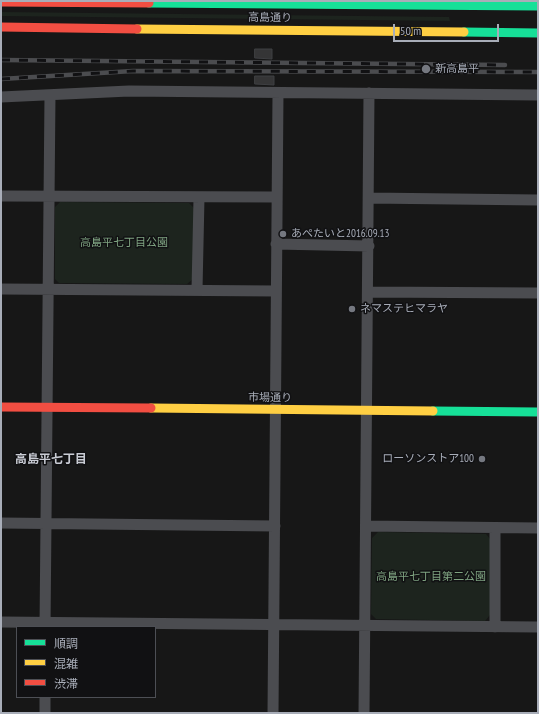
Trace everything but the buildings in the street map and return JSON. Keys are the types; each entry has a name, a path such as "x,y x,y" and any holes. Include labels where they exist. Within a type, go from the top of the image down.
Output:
{"main road":[{"name":"高島通り","path":"1,2 538,6"},
{"name":"高島通り","path":"1,27 538,33"},
{"name":"市場通り","path":"1,407 538,412"}],"street":[{"path":"1,97 129,91 538,95"},
{"path":"273,713 278,93"},
{"path":"364,713 369,246 369,94"},
{"path":"46,625 50,95"},
{"path":"1,196 277,198"},
{"path":"197,290 199,198"},
{"path":"369,198 538,200"},
{"path":"276,244 369,246"},
{"path":"1,289 276,291"},
{"path":"368,292 538,293"},
{"path":"1,523 275,526"},
{"path":"366,526 538,528"},
{"path":"495,627 496,528"},
{"path":"1,622 46,625 365,625 538,627"},
{"path":"45,698 45,713"}],"green space":[{"path":"1,12 449,17 450,21 1,16"},
{"name":"高島平七丁目公園","path":"60,202 189,203 194,208 193,279 187,284 59,283 55,279 55,207"},
{"name":"高島平七丁目第二公園","path":"378,532 486,534 491,540 490,615 485,621 376,619 371,614 372,538"}],"railway":[{"path":"1,60 505,65"},
{"path":"1,79 133,71 538,72"}],"traffic: fast":[{"path":"149,3 538,6"},
{"path":"464,32 538,33"},
{"path":"433,411 538,412"}],"traffic: slow":[{"path":"137,29 464,32"},
{"path":"151,408 433,411"}],"traffic: jam":[{"path":"1,2 149,3"},
{"path":"1,27 137,29"},
{"path":"1,407 151,408"}],"place":[{"name":"新高島平","path":"426,69"},
{"name":"あぺたいと2016.09.13","path":"283,234"},
{"name":"ネマステヒマラヤ","path":"352,309"},
{"name":"ローソンストア100","path":"482,459"}],"district":[{"name":"高島平七丁目","path":"51,460"}]}
